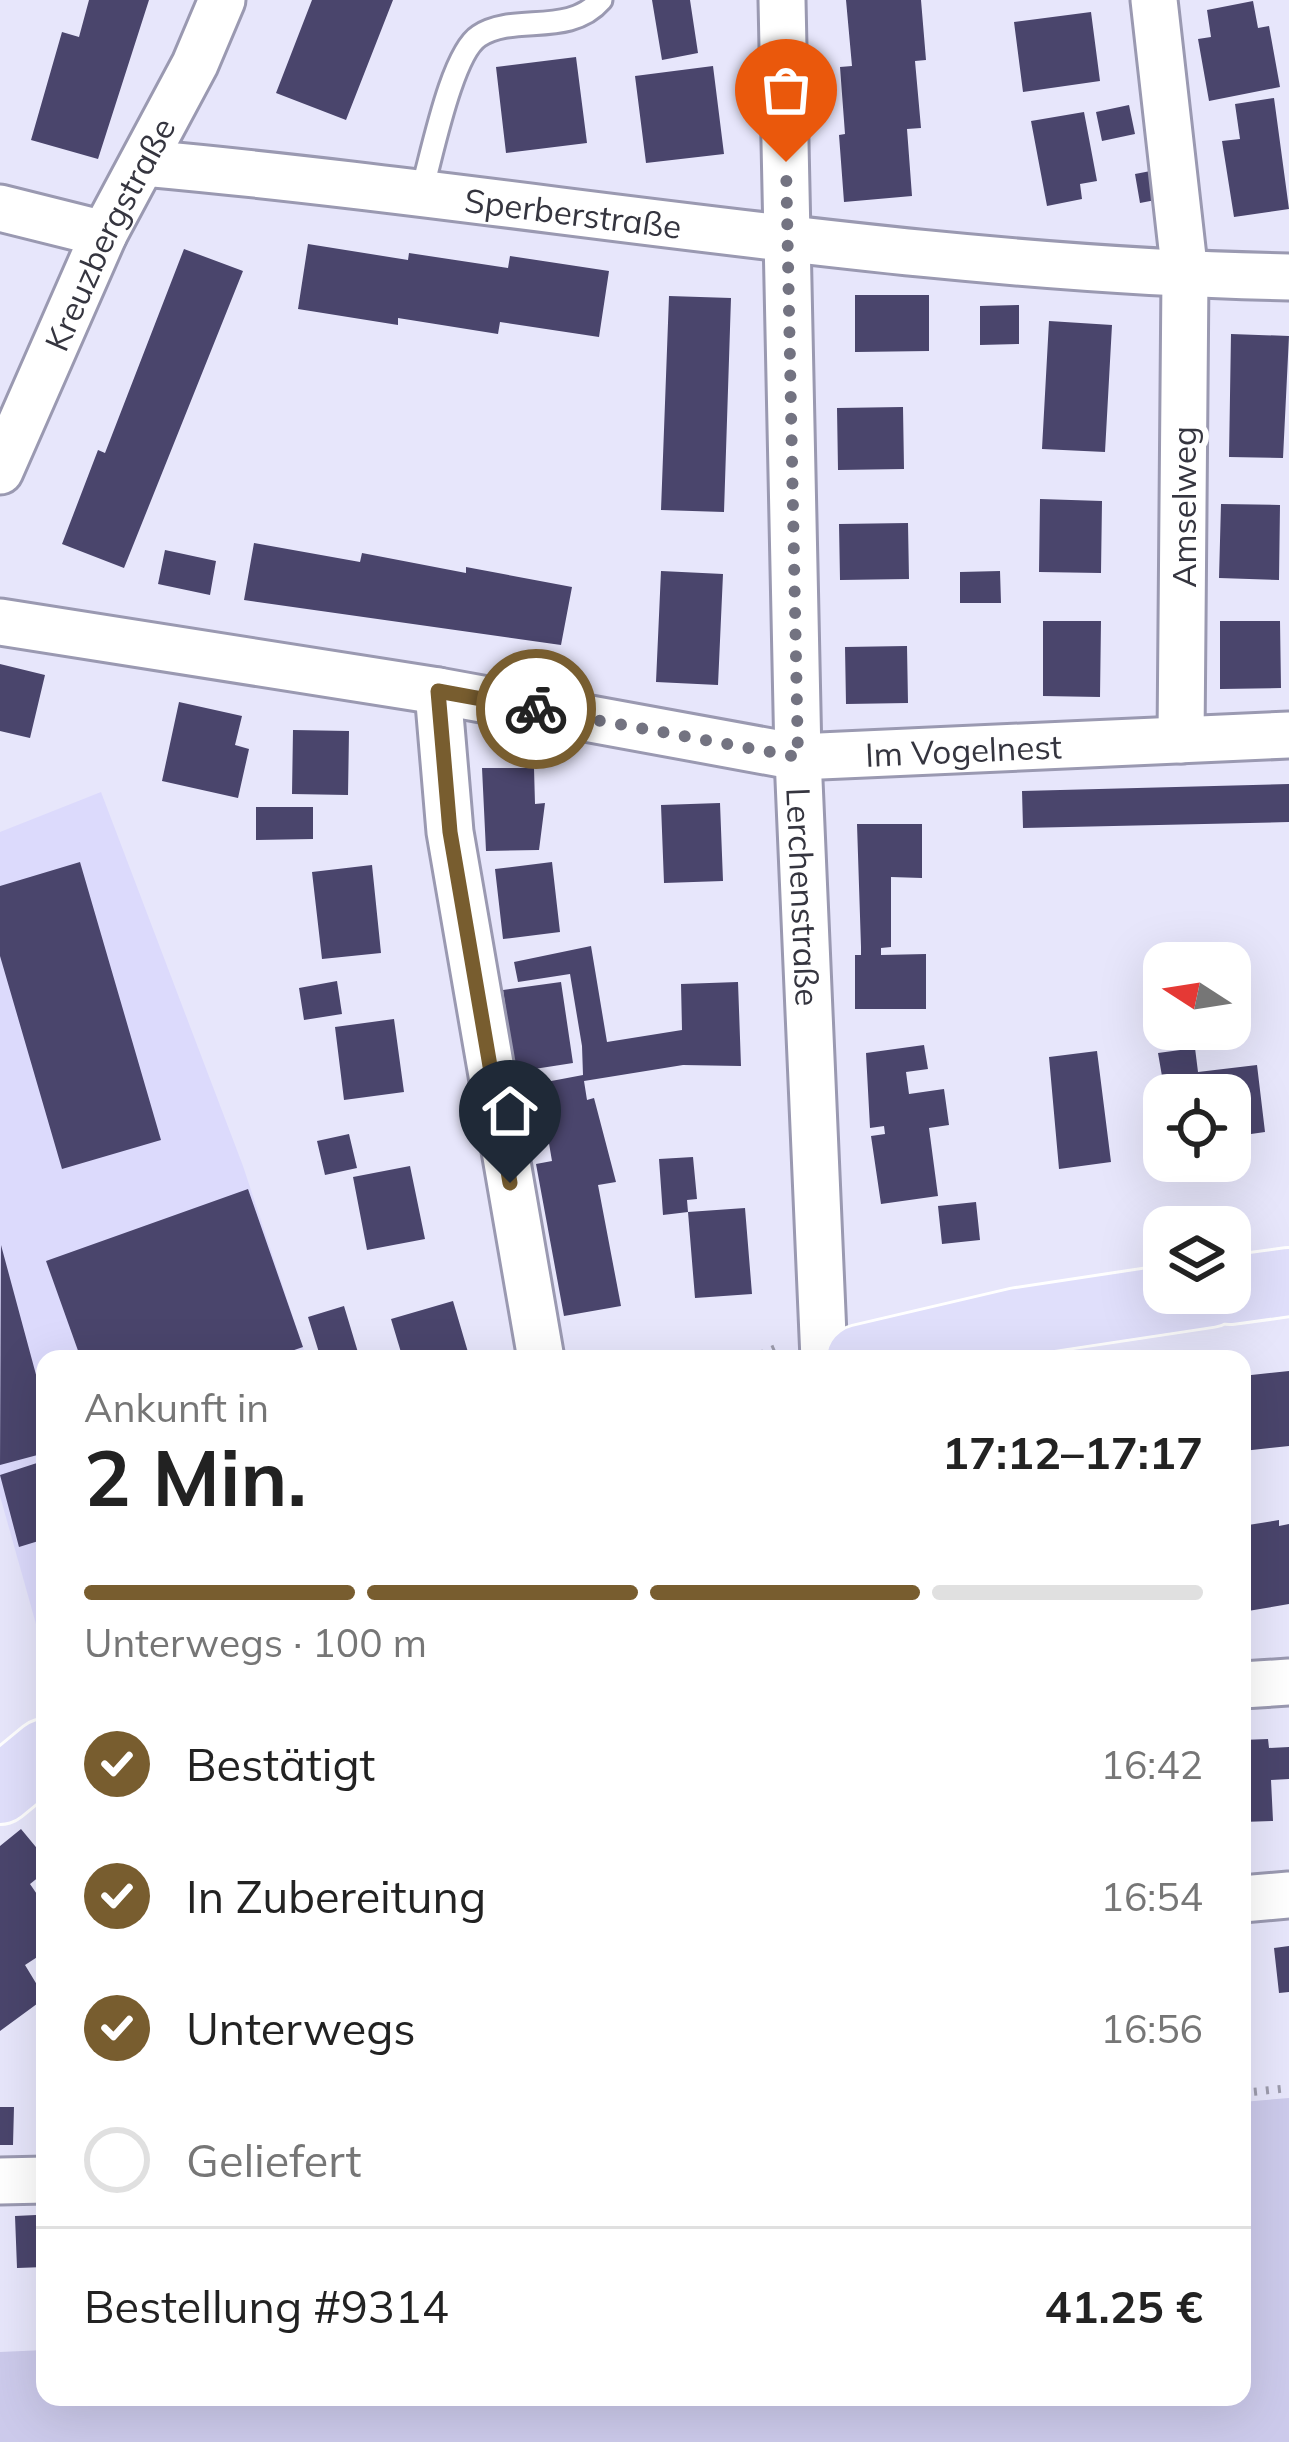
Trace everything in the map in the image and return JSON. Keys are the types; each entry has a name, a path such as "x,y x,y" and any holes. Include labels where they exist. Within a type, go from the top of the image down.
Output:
{"main road":[{"path":"1251,1287 1289,1282"},
{"path":"898,1350 1018,1322 1143,1303"},
{"path":"0,1790 36,1760"}],"street":[{"name":"Kreuzbergstraße","path":"0,471 104,234 223,0"},
{"name":"Lerchenstraße","path":"782,0 798,757 824,1350"},
{"name":"Amselweg","path":"1154,0 1185,275 1181,740"},
{"name":"Sperberstraße","path":"144,163 421,193 788,243 1185,275 1289,277"},
{"path":"0,208 104,234"},
{"name":"Im Vogelnest","path":"0,622 438,691 798,757 1289,735"},
{"path":"438,691 450,832 539,1350"},
{"path":"1251,1684 1289,1682"},
{"path":"1251,1898 1289,1895"},
{"path":"0,2181 36,2180"}],"lane":[{"path":"421,193 462,56 479,35 587,16 601,0"}],"path":[{"path":"1251,2092 1289,2089"}],"shaded area":[{"path":"101,792 243,1166 304,1350 36,1350 36,1624 0,1496 0,832"},
{"path":"1289,2098 1289,2442 0,2442 0,2352 36,2350 36,2406 1251,2406 1251,2101"}],"building":[{"path":"89,0 149,0 98,159 31,140 62,32 79,37"},
{"path":"312,0 393,0 346,120 276,93"},
{"path":"652,0 690,0 698,53 662,60"},
{"path":"846,0 921,0 926,60 915,61 921,128 907,129 912,196 844,202 840,67 852,66"},
{"path":"1253,1 1258,28 1269,26 1280,87 1209,101 1198,39 1211,37 1207,10"},
{"path":"1091,12 1100,81 1023,92 1014,22"},
{"path":"576,57 587,143 506,153 496,67"},
{"path":"713,66 724,154 646,163 635,76"},
{"path":"1274,98 1289,209 1234,217 1222,141 1240,139 1235,104"},
{"path":"1129,105 1135,134 1102,141 1096,112"},
{"path":"1084,112 1097,181 1080,184 1082,199 1047,206 1031,121"},
{"path":"1166,168 1171,197 1140,203 1135,174"},
{"path":"308,244 408,260 409,253 508,268 510,256 609,271 599,337 500,322 498,334 398,318 398,325 298,309"},
{"path":"184,249 243,271 124,568 62,544 98,450 105,453"},
{"path":"855,295 929,295 929,351 855,352"},
{"path":"669,296 731,298 724,512 661,510"},
{"path":"1019,305 1019,344 980,345 980,306"},
{"path":"1049,321 1112,325 1105,452 1042,449"},
{"path":"1231,334 1289,336 1283,458 1229,457"},
{"path":"903,407 904,469 838,470 837,408"},
{"path":"1040,499 1102,501 1101,573 1039,572"},
{"path":"1221,504 1280,505 1279,580 1219,578"},
{"path":"908,523 909,579 840,580 839,524"},
{"path":"254,543 360,562 362,553 466,573 466,567 572,587 561,645 244,600"},
{"path":"165,550 216,561 210,595 158,584"},
{"path":"661,571 723,574 718,685 656,682"},
{"path":"1000,571 1001,603 960,603 960,572"},
{"path":"1043,621 1101,621 1100,697 1043,696"},
{"path":"1220,621 1280,621 1281,688 1220,689"},
{"path":"907,646 908,703 846,704 845,647"},
{"path":"0,664 45,675 30,738 0,731"},
{"path":"179,702 242,716 235,745 249,749 238,798 162,781"},
{"path":"293,730 349,731 348,795 292,794"},
{"path":"482,768 534,768 535,804 545,803 539,850 486,851"},
{"path":"1289,784 1289,822 1023,828 1022,791"},
{"path":"720,803 723,881 664,883 661,805"},
{"path":"256,807 313,807 313,839 256,840"},
{"path":"857,824 922,824 922,878 891,877 891,947 881,948 881,955 926,954 926,1009 855,1009 855,955 861,955"},
{"path":"80,862 161,1140 62,1169 0,956 0,886"},
{"path":"552,862 560,932 503,939 495,869"},
{"path":"372,865 381,953 322,959 312,872"},
{"path":"591,946 607,1042 682,1030 681,984 738,982 741,1066 683,1065 584,1081 587,1100 594,1098 616,1182 598,1185 621,1306 564,1316 536,1164 552,1161 543,1108 551,1107 546,1082 583,1075 582,1046 570,974 518,982 514,962"},
{"path":"337,981 342,1014 304,1020 299,988"},
{"path":"561,982 573,1063 515,1072 503,990"},
{"path":"394,1019 404,1092 344,1100 335,1027"},
{"path":"924,1045 928,1069 906,1072 909,1094 944,1089 949,1125 929,1128 938,1196 881,1204 871,1136 885,1134 884,1126 870,1128 866,1053"},
{"path":"1195,1050 1198,1072 1257,1065 1265,1132 1251,1134 1251,1074 1162,1074 1158,1053"},
{"path":"1097,1051 1111,1162 1059,1169 1049,1057"},
{"path":"349,1134 357,1168 325,1175 317,1141"},
{"path":"693,1157 697,1199 687,1200 688,1212 663,1215 659,1159"},
{"path":"410,1166 425,1239 367,1250 353,1177"},
{"path":"248,1189 303,1347 78,1350 46,1261"},
{"path":"976,1202 980,1240 942,1244 938,1206"},
{"path":"745,1208 752,1294 695,1298 688,1212"},
{"path":"1,1245 36,1375 36,1455 0,1465"},
{"path":"453,1301 467,1350 400,1350 391,1319"},
{"path":"344,1306 357,1350 318,1350 308,1317"},
{"path":"1289,1371 1289,1446 1251,1450 1251,1375"},
{"path":"36,1463 36,1542 19,1547 0,1475"},
{"path":"1279,1520 1279,1526 1289,1524 1289,1604 1251,1610 1251,1525"},
{"path":"1268,1739 1269,1748 1289,1747 1289,1779 1271,1780 1273,1821 1251,1822 1251,1740"},
{"path":"21,1829 36,1847 36,1879 30,1884 36,1893 36,1958 25,1965 36,1983 36,2005 0,2031 0,1846"},
{"path":"1289,1946 1289,1992 1279,1993 1274,1948"},
{"path":"0,2107 14,2107 13,2145 0,2145"},
{"path":"36,2215 36,2267 17,2268 15,2216"}],"way so far":[{"path":"536,709 798,757 786,162"}],"route":[{"path":"510,1183 450,832 438,691 536,709"}]}
